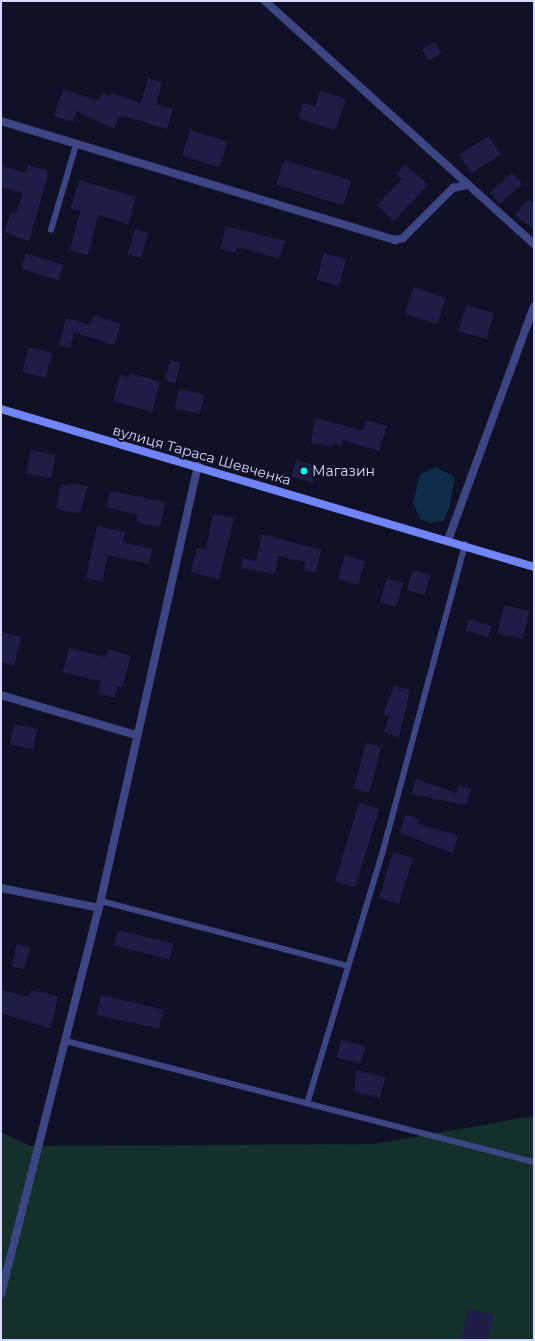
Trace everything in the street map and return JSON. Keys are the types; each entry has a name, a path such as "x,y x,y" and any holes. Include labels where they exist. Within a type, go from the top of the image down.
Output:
{"street":[{"path":"265,1 466,185 534,244"},
{"path":"1,121 76,145 395,240 403,238 453,188 466,185"},
{"path":"448,540 534,306"},
{"name":"вулиця Тараса Шевченка","path":"1,409 448,540 534,567"},
{"path":"1,1294 100,905 136,735 198,466"},
{"path":"1,695 136,735"},
{"path":"1,888 100,905"}],"lane":[{"path":"51,230 76,145"},
{"path":"307,1104 348,966 465,546"},
{"path":"100,905 348,966"},
{"path":"66,1041 534,1162"}],"green space":[{"path":"534,1116 534,1340 1,1340 1,1132 30,1146 375,1144"}],"water":[{"path":"436,467 455,477 449,509 443,521 431,523 420,519 413,503 420,474"}],"building":[{"path":"435,42 441,53 428,61 422,49"},
{"path":"148,78 162,82 156,104 173,109 167,129 127,117 118,117 114,129 77,111 73,122 54,116 63,89 99,101 102,93 110,96 112,93 141,103"},
{"path":"320,91 346,99 335,130 298,118 303,103 315,107"},
{"path":"190,130 227,141 219,167 182,156"},
{"path":"489,136 501,155 471,173 459,155"},
{"path":"284,160 351,180 343,205 276,185"},
{"path":"405,164 428,185 394,221 377,205 402,179 396,174"},
{"path":"28,165 47,170 47,179 29,241 4,232 11,212 16,214 23,193 1,187 1,166 26,173"},
{"path":"512,173 522,184 500,204 490,193"},
{"path":"79,180 136,197 128,224 98,215 88,255 70,250 80,211 71,208"},
{"path":"528,199 534,203 534,230 515,215"},
{"path":"226,226 285,241 279,259 246,249 237,248 235,253 220,249"},
{"path":"135,229 148,233 141,258 127,254"},
{"path":"26,253 63,265 58,280 21,268"},
{"path":"324,253 346,259 339,286 317,280"},
{"path":"414,287 446,298 437,325 405,313"},
{"path":"466,305 494,313 486,339 459,331"},
{"path":"94,315 121,324 114,345 74,332 70,348 59,345 66,318 90,325"},
{"path":"29,347 52,353 45,378 22,372"},
{"path":"170,360 181,363 175,383 165,380"},
{"path":"131,373 160,382 152,412 113,401 120,375 129,377"},
{"path":"179,389 204,395 200,414 175,408"},
{"path":"315,418 363,431 366,420 387,426 379,451 343,440 342,446 333,444 332,447 311,443"},
{"path":"31,450 56,455 51,478 26,474"},
{"name":"Магазин","path":"296,460 317,466 312,482 291,476"},
{"path":"71,483 88,486 80,513 56,509 61,484 71,486"},
{"path":"110,491 165,502 160,527 136,522 138,515 107,507"},
{"path":"213,514 234,518 219,579 191,572 197,548 206,550"},
{"path":"97,526 125,532 123,542 152,549 149,564 108,555 102,582 86,578"},
{"path":"262,534 321,550 316,573 304,570 306,562 278,556 275,574 241,568 243,558 256,561"},
{"path":"345,555 365,561 358,585 338,579"},
{"path":"413,570 430,575 425,595 407,590"},
{"path":"387,578 403,583 396,607 380,602"},
{"path":"504,605 529,611 523,639 497,633"},
{"path":"469,619 492,626 488,637 465,630"},
{"path":"1,632 21,637 14,666 1,662"},
{"path":"69,648 105,657 108,649 131,656 122,687 118,686 114,698 98,693 101,681 63,672"},
{"path":"394,686 410,690 399,737 384,733 389,716 383,715"},
{"path":"14,724 37,729 33,750 10,745"},
{"path":"366,743 381,747 369,793 354,788"},
{"path":"416,779 456,793 458,785 471,789 466,805 411,794"},
{"path":"359,803 379,809 355,888 335,881"},
{"path":"405,815 419,819 418,824 458,835 453,853 400,833"},
{"path":"393,852 413,858 399,904 379,898"},
{"path":"118,930 173,944 169,959 114,946"},
{"path":"17,944 30,947 24,969 12,966"},
{"path":"1,990 30,997 31,990 58,996 51,1029 1,1013"},
{"path":"101,995 163,1009 159,1029 97,1014"},
{"path":"341,1040 365,1046 361,1064 337,1057"},
{"path":"356,1070 385,1077 380,1098 355,1092"},
{"path":"469,1309 494,1315 488,1340 461,1340"}],"place":[{"name":"Магазин","path":"304,471"}]}
